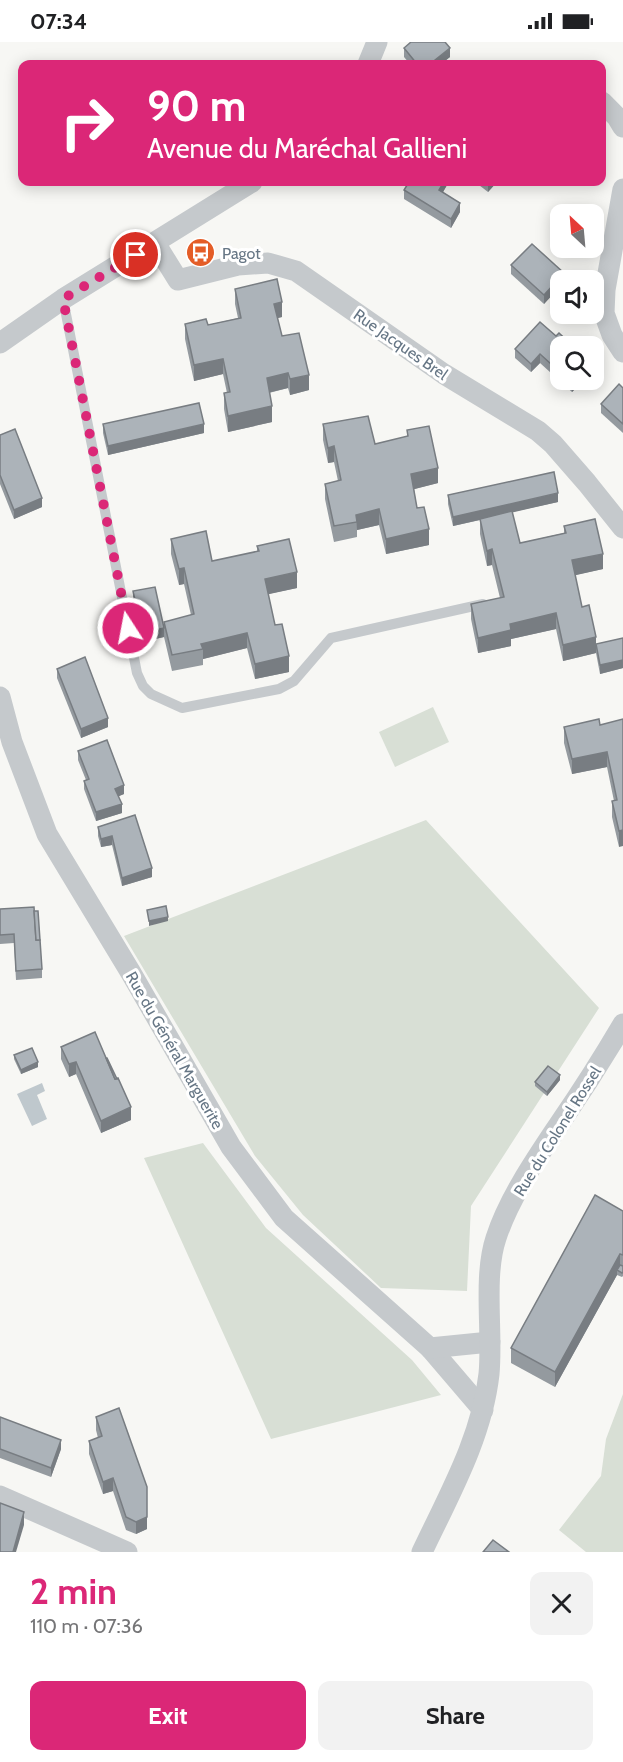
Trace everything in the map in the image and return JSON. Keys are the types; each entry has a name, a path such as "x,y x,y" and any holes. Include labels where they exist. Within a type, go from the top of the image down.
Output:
{"street":[{"path":"370,60 377,42"},
{"path":"606,106 623,127"},
{"path":"0,343 63,299 246,186"},
{"path":"623,189 605,290 604,313 612,335 623,352"},
{"name":"Rue Jacques Brel","path":"155,243 178,280 238,265 268,263 296,271 444,374 538,432 553,444 623,528"},
{"name":"Rue du Général Marguerite","path":"0,697 12,742 47,834 131,973 231,1147 284,1218 430,1348 483,1410"},
{"name":"Rue du Colonel Rossel","path":"423,1552 463,1464 483,1410 489,1374 490,1272 495,1239 524,1178 623,1024"},
{"path":"430,1348 490,1342"},
{"path":"0,1496 128,1552"}],"lane":[{"path":"63,299 137,674 143,686 151,694 182,708 279,689 294,681 331,638 483,604"}],"shaded area":[{"path":"433,707 449,742 395,767 379,732"},
{"path":"426,820 599,1008 471,1206 467,1291 381,1288 303,1215 255,1156 124,936"},
{"path":"42,1083 45,1091 37,1095 47,1119 32,1126 17,1094"},
{"path":"203,1143 266,1228 412,1360 441,1395 271,1439 144,1158"},
{"path":"623,1394 623,1552 586,1552 559,1530 601,1476 606,1439"}],"building":[{"path":"411,42 445,42 450,48 435,60 414,60 404,48"},
{"path":"406,186 442,186 439,190 460,203 451,219 404,190"},
{"path":"532,244 561,270 550,270 550,288 544,295 511,265"},
{"path":"277,279 282,302 274,304 282,336 299,333 309,375 290,379 288,373 267,378 272,406 228,416 224,393 230,392 223,359 194,365 185,324 206,319 208,325 241,318 235,289"},
{"path":"540,322 556,336 550,336 550,363 540,354 531,364 515,349"},
{"path":"619,384 623,388 623,424 601,404"},
{"path":"199,403 204,424 108,446 103,424"},
{"path":"368,416 375,444 408,436 407,430 429,426 438,468 411,474 417,508 424,507 429,529 386,539 379,509 356,515 357,522 334,526 325,484 341,480 334,446 328,448 323,424"},
{"path":"15,429 42,498 14,510 0,475 0,435"},
{"path":"554,472 558,493 453,517 448,495"},
{"path":"512,511 520,543 566,533 564,526 595,519 603,554 572,560 582,607 589,605 596,637 563,645 556,613 510,624 511,630 478,638 471,604 504,597 492,549 487,551 480,519"},
{"path":"206,531 212,561 259,551 257,546 289,539 297,572 265,579 275,625 282,624 289,656 255,664 247,633 201,644 203,649 172,655 164,622 194,614 184,568 179,569 171,539"},
{"path":"155,587 164,628 142,633 133,591"},
{"path":"623,638 623,660 600,665 596,644"},
{"path":"85,657 108,718 81,729 57,669"},
{"path":"599,719 600,725 623,719 623,830 619,831 612,801 617,800 607,752 572,759 564,727"},
{"path":"107,740 124,785 115,789 122,804 96,812 84,781 89,779 78,751"},
{"path":"135,815 152,868 122,878 112,836 101,839 98,827"},
{"path":"166,906 168,917 149,921 147,910"},
{"path":"34,907 36,940 40,940 42,969 16,971 14,934 0,935 0,909"},
{"path":"34,911 38,911 40,940 36,940"},
{"path":"95,1032 115,1079 118,1078 131,1107 101,1121 76,1062 69,1064 61,1047"},
{"path":"32,1048 38,1062 21,1070 14,1055"},
{"path":"107,1058 117,1079 115,1079"},
{"path":"548,1066 560,1075 547,1092 535,1082"},
{"path":"595,1195 623,1211 623,1255 620,1254 555,1372 511,1348"},
{"path":"620,1265 623,1266 622,1273 617,1270"},
{"path":"119,1408 147,1487 147,1517 136,1522 126,1517 113,1478 103,1482 89,1441 102,1436 96,1417"},
{"path":"0,1417 61,1440 51,1468 0,1449"},
{"path":"0,1503 24,1512 13,1552 0,1552"},
{"path":"493,1540 509,1552 483,1552"}],"place":[{"name":"Pagot","path":"201,253"}],"route":[{"path":"128,628 63,299 136,255"}]}
